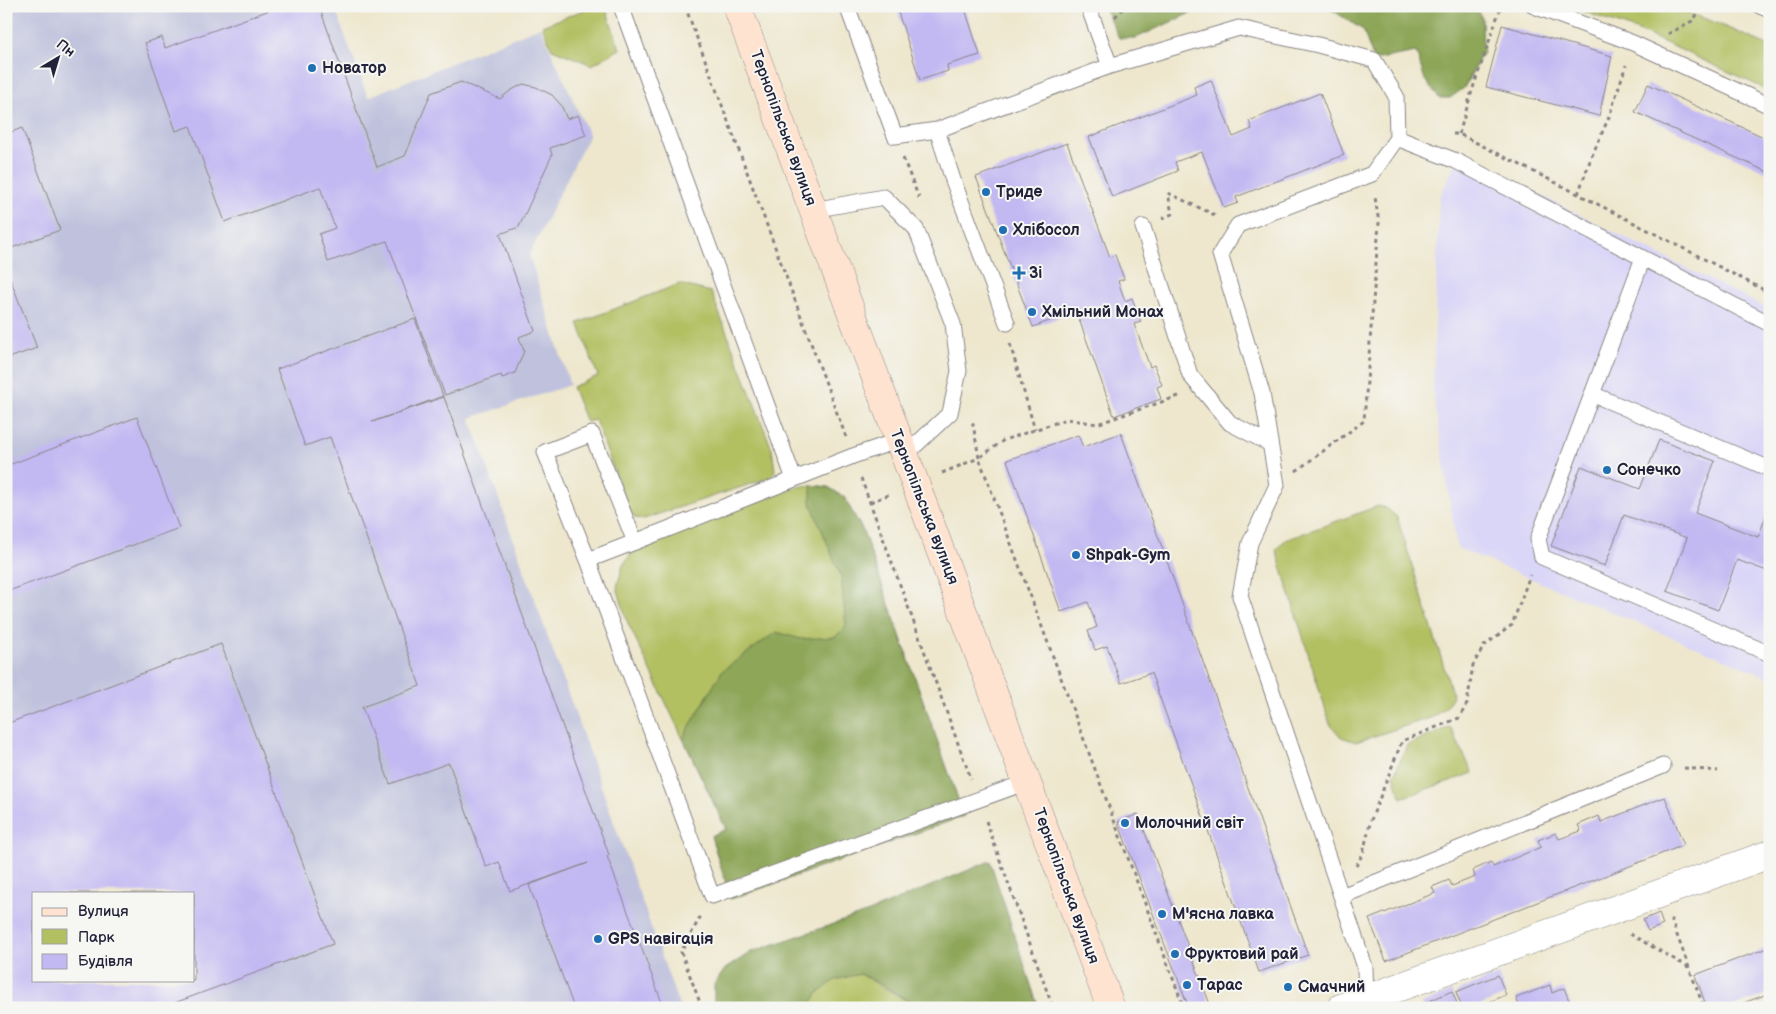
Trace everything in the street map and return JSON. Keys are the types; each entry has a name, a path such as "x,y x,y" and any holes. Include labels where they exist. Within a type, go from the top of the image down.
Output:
{"main road":[{"name":"Тернопільська вулиця","path":"737,6 1111,1008"}],"street":[{"path":"1359,1005 1770,854"}],"lane":[{"path":"621,6 794,479"},
{"path":"847,6 895,136 937,130 1110,66 1239,28 1318,45 1374,60 1396,96 1397,138 1372,174 1238,225 1220,254 1262,393 1277,485 1250,543 1240,596 1365,967 1359,1005"},
{"path":"1088,6 1110,66"},
{"path":"1534,6 1638,45 1770,106"},
{"path":"1760,6 1770,10"},
{"path":"937,130 953,180 1007,323"},
{"path":"1397,138 1456,161 1770,324"},
{"path":"588,560 853,456 902,447 950,413 959,371 953,324 916,229 884,197 813,210"},
{"path":"1143,227 1190,374 1230,423 1270,444"},
{"path":"1643,258 1538,538 1542,557 1770,654"},
{"path":"1592,394 1770,469"},
{"path":"635,542 592,434 545,452 588,560 712,896 1027,782"},
{"path":"1342,896 1663,766"}],"path":[{"path":"685,6 853,456 1053,1008"},
{"path":"1459,134 1501,6"},
{"path":"1578,194 1638,45 1694,20 1700,6"},
{"path":"1426,150 1446,134 1459,134 1770,293"},
{"path":"1277,485 1364,421 1379,223 1372,174"},
{"path":"1172,214 1168,193 1238,225"},
{"path":"1011,349 1035,430"},
{"path":"916,484 979,458 1004,440 1067,419 1097,424 1201,388"},
{"path":"979,458 1184,1008"},
{"path":"1342,896 1363,853 1371,820 1402,740 1459,718 1467,704 1473,665 1484,646 1512,626 1540,548"},
{"path":"1663,766 1718,771"},
{"path":"1662,893 1704,1008"},
{"path":"702,1008 681,952 712,896"},
{"path":"1597,916 1689,967"}],"shaded area":[{"path":"6,6 334,6 368,97 540,27 589,135 529,255 570,385 470,418 680,1008 6,1008"},
{"name":"Сонечко","path":"1460,155 1770,310 1770,678 1457,548 1433,392 1439,198"}],"green space":[{"path":"594,6 605,6 620,49 592,65 552,49 542,26"},
{"path":"1103,6 1206,6 1136,38 1119,38"},
{"path":"1326,6 1475,6 1482,18 1483,52 1464,88 1450,98 1439,98 1425,80 1416,52 1374,60 1363,30"},
{"path":"1568,6 1667,6 1709,20 1770,46 1770,91 1644,33"},
{"path":"679,284 711,292 772,449 775,471 769,478 644,519 635,518 629,510 595,420 586,422 572,387 598,376 578,323"},
{"path":"811,485 828,487 844,497 863,531 964,816 731,899 711,836 726,829 627,621 617,587 623,565 635,548 788,488"},
{"path":"811,485 828,487 844,497 863,531 964,816 731,899 711,836 726,829 683,738 722,671 776,632 801,639 835,637 846,626 841,577 811,504"},
{"path":"1378,506 1386,508 1397,517 1453,696 1446,707 1433,717 1356,742 1341,737 1330,724 1276,550 1285,540"},
{"path":"1450,727 1473,773 1401,798 1394,775 1407,745"},
{"path":"990,861 1038,1006 1034,1008 920,1008 886,987 860,974 835,980 817,994 808,1008 714,1008 714,985 725,969 751,952 869,912"},
{"path":"860,974 920,1008 808,1008 817,994 835,979"}],"building":[{"path":"281,6 319,6 377,167 405,156 431,93 461,82 500,99 523,84 536,87 552,95 561,105 567,119 578,115 586,135 550,148 552,155 519,227 500,234 535,331 519,337 524,351 515,373 502,378 501,375 445,395 387,241 328,262 319,234 335,228 320,187 225,222 190,126 176,131 145,43 162,37 165,48"},
{"path":"896,6 964,6 980,55 947,65 948,71 920,80"},
{"path":"1502,25 1612,56 1599,116 1486,87"},
{"path":"1211,80 1233,137 1252,129 1249,121 1320,93 1344,155 1236,197 1238,203 1224,208 1202,152 1175,162 1178,171 1112,197 1089,137 1197,95 1194,87"},
{"path":"1648,84 1770,140 1770,173 1635,112"},
{"path":"22,128 60,230 6,250 6,134"},
{"path":"1067,143 1110,257 1115,255 1124,279 1118,281 1125,301 1132,298 1141,322 1134,324 1150,367 1154,365 1162,385 1157,387 1161,399 1114,416 1076,311 1033,327 976,177"},
{"path":"6,268 37,348 6,359"},
{"path":"415,319 443,396 372,422 444,397 609,855 607,856 664,1008 574,1008 529,885 588,863 510,891 499,862 486,867 449,763 390,784 362,707 420,686 330,437 305,446 277,369"},
{"path":"137,417 179,528 6,592 6,466"},
{"path":"1121,433 1308,955 1259,972 1151,673 1121,683 1107,646 1095,650 1088,631 1097,627 1088,602 1061,612 1007,460 1078,435 1083,447"},
{"path":"1659,440 1715,461 1695,513 1758,537 1770,506 1770,572 1737,560 1718,610 1667,591 1687,538 1624,515 1605,566 1551,546 1581,466 1640,489"},
{"path":"221,644 333,944 161,1008 6,1008 6,724"},
{"path":"1665,797 1684,845 1386,961 1369,919 1435,893 1432,887 1449,880 1452,886 1475,877 1473,870 1491,862 1493,867 1541,847 1538,840 1556,833 1559,839 1581,831 1578,825 1599,816 1601,822"},
{"path":"1138,814 1211,1007 1189,1008 1118,822"},
{"path":"1659,913 1663,925 1648,931 1643,920"},
{"path":"1770,947 1770,993 1730,1008 1707,1008 1695,975"},
{"path":"1498,975 1506,995 1474,1008 1462,1008 1456,992"},
{"path":"1550,985 1552,993 1564,988 1572,1008 1520,1008 1516,998"},
{"path":"1452,991 1459,1008 1423,1008 1422,1004"}],"place":[{"name":"Новатор","path":"312,68"},
{"name":"Триде","path":"986,192"},
{"name":"Хлібосол","path":"1003,230"},
{"name":"3і","path":"1019,273"},
{"name":"Хмільний Монах","path":"1032,312"},
{"name":"Сонечко","path":"1607,470"},
{"name":"Shpak-Gym","path":"1076,555"},
{"name":"Молочний світ","path":"1125,823"},
{"name":"М'ясна лавка","path":"1162,914"},
{"name":"GPS навігація","path":"598,939"},
{"name":"Фруктовий рай","path":"1175,954"},
{"name":"Тарас","path":"1187,985"},
{"name":"Смачний","path":"1288,987"}]}
